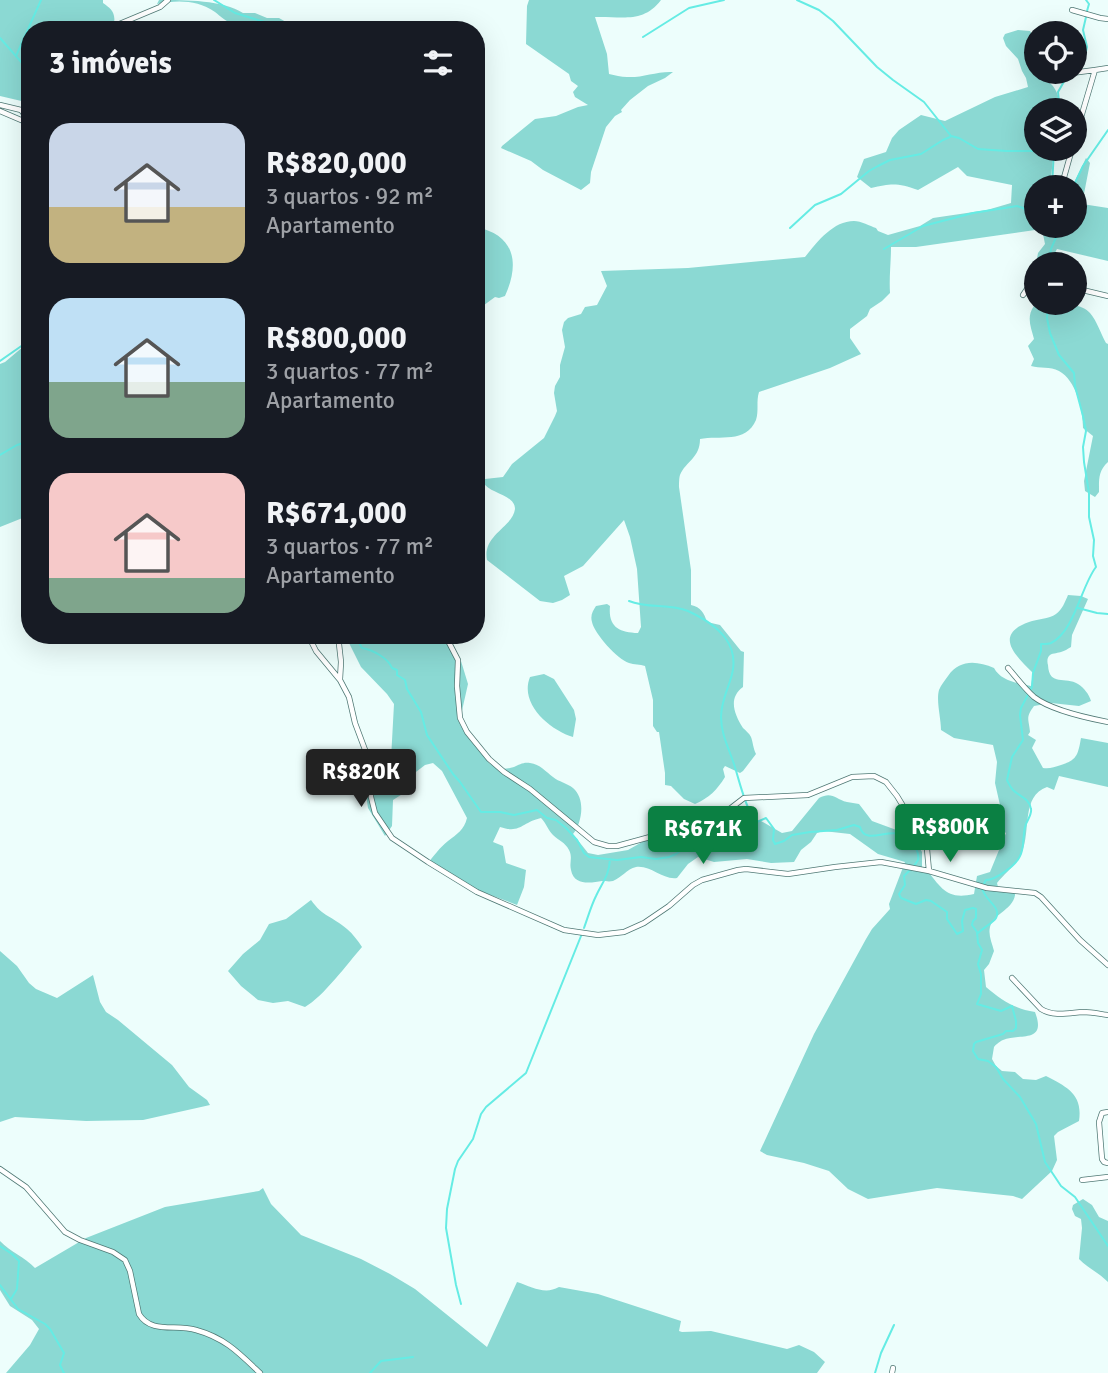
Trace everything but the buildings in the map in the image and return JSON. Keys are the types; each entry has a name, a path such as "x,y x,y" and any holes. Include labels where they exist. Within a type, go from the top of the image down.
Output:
{"street":[{"path":"127,21 160,7 168,0"},
{"path":"1072,10 1108,19"},
{"path":"1087,71 1108,68"},
{"path":"1087,98 1095,70"},
{"path":"0,105 21,110"},
{"path":"0,111 21,119"},
{"path":"1087,291 1108,296"},
{"path":"312,644 340,680 349,697 355,723 370,763 375,813 392,838 477,892 564,930 598,935 624,932 644,923 702,880 738,870 752,869 788,874 881,862 929,871 987,888 1035,893 1090,951 1108,965"},
{"path":"339,644 340,680"},
{"path":"450,644 458,660 460,718 467,732 489,759 504,772 530,789 594,842 617,846 661,834 693,835 744,797 808,794 852,777 874,776 886,782 920,834 927,849 929,871"},
{"path":"1008,668 1042,702 1108,722"},
{"path":"1012,978 1046,1012 1108,1015"},
{"path":"1108,1112 1102,1113 1098,1122 1102,1159 1108,1163"},
{"path":"1101,1139 1108,1139"},
{"path":"0,1168 26,1187 65,1231 125,1260 139,1314 149,1325 184,1327 212,1336 229,1345 260,1373"},
{"path":"1082,1180 1108,1177"}],"shaded area":[{"path":"0,0 103,0 113,13 114,21 21,21 21,101 0,96"},
{"path":"159,0 204,2 284,21 228,21 194,3 157,4"},
{"path":"529,0 661,0 654,8 639,16 595,17 607,54 609,74 633,77 673,72 630,100 606,127 590,183 581,190 531,161 501,148 535,119 556,116 588,105 575,97 573,92 578,86 571,81 569,74 526,44"},
{"path":"1024,30 1024,74 1018,59 1006,46 1003,38 1005,34"},
{"path":"1027,84 1051,84 1058,98 1024,98 1024,161 1053,161 1051,175 1024,175 1024,232 916,247 891,247 890,293 850,329 850,338 861,354 830,368 759,392 756,420 752,428 739,436 700,439 698,451 680,475 679,487 691,570 691,605 702,611 707,622 720,625 744,652 743,687 735,696 734,706 740,723 751,737 756,754 740,773 725,766 725,777 709,796 695,804 684,799 671,786 665,785 659,732 653,726 653,700 645,666 629,663 618,656 601,639 592,622 596,606 607,604 610,606 613,624 620,630 638,633 641,627 637,569 624,520 583,566 564,576 570,595 553,603 540,601 487,560 489,544 509,521 515,509 511,500 486,486 485,479 503,477 512,464 544,438 557,411 554,393 560,377 565,347 562,330 564,322 581,314 585,307 597,305 607,286 601,271 688,268 805,257 826,233 846,222 862,223 888,235 920,226 933,218 987,210 1011,203 1012,185 967,176 958,167 918,190 895,184 871,188 857,177 864,159 886,152 899,130 921,115 945,121 995,97 1028,87"},
{"path":"1087,159 1090,163 1087,178 1087,175 1078,175 1085,161"},
{"path":"1087,205 1108,208 1108,261 1087,256 1087,252 1057,249 1055,252 1039,252 1045,244 1044,238 1087,238"},
{"path":"485,230 506,244 513,262 510,284 505,296 495,297 485,304"},
{"path":"1087,311 1108,344 1108,462 1101,472 1099,492 1095,497 1085,491 1084,481 1093,436 1083,428 1080,404 1065,375 1052,369 1031,366 1034,359 1028,346 1034,339 1031,315 1087,315"},
{"path":"21,349 21,519 0,527 0,364"},
{"path":"1068,595 1088,599 1072,635 1071,647 1048,657 1049,672 1055,679 1078,684 1086,691 1091,701 1079,706 1051,703 1034,706 1029,716 1028,735 1036,740 1032,748 1043,768 1074,759 1081,738 1108,743 1108,787 1059,776 1054,790 1047,787 1039,792 1030,806 1022,852 997,883 998,887 1005,890 1015,889 1015,896 990,927 994,951 984,970 986,987 1009,1003 1035,1012 1038,1022 1035,1033 1003,1040 995,1046 992,1059 1002,1071 1015,1072 1023,1079 1036,1080 1046,1076 1067,1088 1076,1098 1080,1112 1079,1121 1054,1136 1057,1160 1052,1171 1022,1199 937,1188 868,1199 848,1189 829,1171 760,1151 814,1034 872,929 890,909 889,904 905,862 878,854 850,834 823,831 817,833 801,850 794,862 771,863 747,859 714,862 698,857 688,864 677,878 636,867 613,881 588,883 579,881 573,875 571,855 567,847 553,835 541,818 513,829 500,827 493,842 503,846 506,863 526,870 524,887 517,905 460,882 427,864 442,846 460,831 467,818 442,771 433,763 425,765 399,785 404,793 393,800 392,826 385,836 368,808 364,781 367,768 362,751 379,762 391,759 394,704 361,667 350,644 448,644 461,661 468,684 461,724 489,763 497,769 525,763 534,764 573,788 580,798 581,811 579,824 573,834 588,853 598,855 628,850 658,833 711,833 736,821 747,819 761,821 782,833 792,831 819,798 830,795 859,804 872,821 910,835 922,852 922,868 946,891 957,895 974,894 977,876 990,872 1006,833 999,828 1002,814 995,783 997,762 993,745 954,738 941,730 939,690 953,670 969,663 994,668 1005,679 1031,686 1033,673 1011,646 1012,633 1029,622 1056,614"},
{"path":"544,674 554,679 574,710 576,719 573,737 546,722 533,706 529,697 530,677"},
{"path":"311,900 349,931 362,947 327,988 305,1007 288,1001 273,1003 258,1000 228,971 260,940 269,924 286,919"},
{"path":"0,951 36,989 57,998 93,975 100,1002 106,1012 172,1065 189,1087 210,1105 143,1120 86,1121 15,1117 0,1122"},
{"path":"263,1188 271,1204 301,1235 361,1259 415,1289 487,1347 517,1282 544,1290 559,1287 598,1294 681,1321 679,1331 682,1332 711,1331 787,1349 799,1345 814,1352 825,1362 817,1373 6,1373 30,1345 39,1329 32,1320 10,1306 0,1290 0,1241 35,1268 86,1238 165,1207 259,1191"},
{"path":"1083,1199 1092,1205 1099,1217 1108,1221 1108,1282 1079,1259 1081,1219 1075,1216 1072,1209 1073,1205"}],"waterway":[{"path":"32,21 41,0"},
{"path":"214,0 235,13 261,21"},
{"path":"643,37 689,8 724,0"},
{"path":"797,0 819,10 833,21 877,67 924,102 951,136 978,149 1024,151"},
{"path":"1086,0 1089,4 1087,11"},
{"path":"1085,21 1086,17"},
{"path":"0,38 21,62"},
{"path":"16,56 21,45"},
{"path":"1059,98 1058,92 1063,84"},
{"path":"1079,175 1108,130"},
{"path":"790,228 815,205 841,194 869,171 890,160 921,154 950,137"},
{"path":"1053,161 1053,175"},
{"path":"884,249 923,226 973,213 1017,206 1024,209"},
{"path":"1051,252 1056,238"},
{"path":"977,934 994,920 997,914 982,887 986,880 1000,875 1018,860 1031,813 1029,803 1010,787 1007,780 1012,757 1023,740 1021,708 1032,687 1041,644 1051,643 1066,629 1096,567 1084,462 1086,431 1074,373 1059,355 1050,333 1047,315"},
{"path":"0,361 21,346"},
{"path":"0,455 21,444"},
{"path":"629,601 688,611 709,623 725,638 733,657 733,668 721,712 721,723 754,820"},
{"path":"1078,608 1108,614"},
{"path":"360,644 362,648 384,658 397,670 397,675 405,680 407,689 421,712 427,735 481,812 514,815 537,810 566,828 589,857 617,860 669,857 695,841 717,841 737,820 757,822 766,818 774,829 775,844 792,835 837,830 854,825 871,836 900,834 917,850 918,860 914,866"},
{"path":"584,928 607,874 610,859"},
{"path":"910,870 904,876 905,885 899,894 901,898 916,904 931,901 947,912 947,919 957,934 963,931 965,910 976,909 976,918 972,925 982,950 978,964 981,994 977,1004 1001,1011 1012,1006 1016,1028 976,1042 973,1051 978,1059 988,1061 996,1067 1020,1097 1036,1124 1045,1162 1061,1186 1075,1197 1108,1246"},
{"path":"461,1304 446,1228 455,1169 473,1139 486,1107 526,1073 581,936"},
{"path":"0,1246 19,1261 17,1289 11,1299"},
{"path":"0,1285 18,1309 50,1329 64,1353 60,1365 64,1373"},
{"path":"875,1373 894,1325"},
{"path":"370,1373 381,1361 413,1357"}]}
